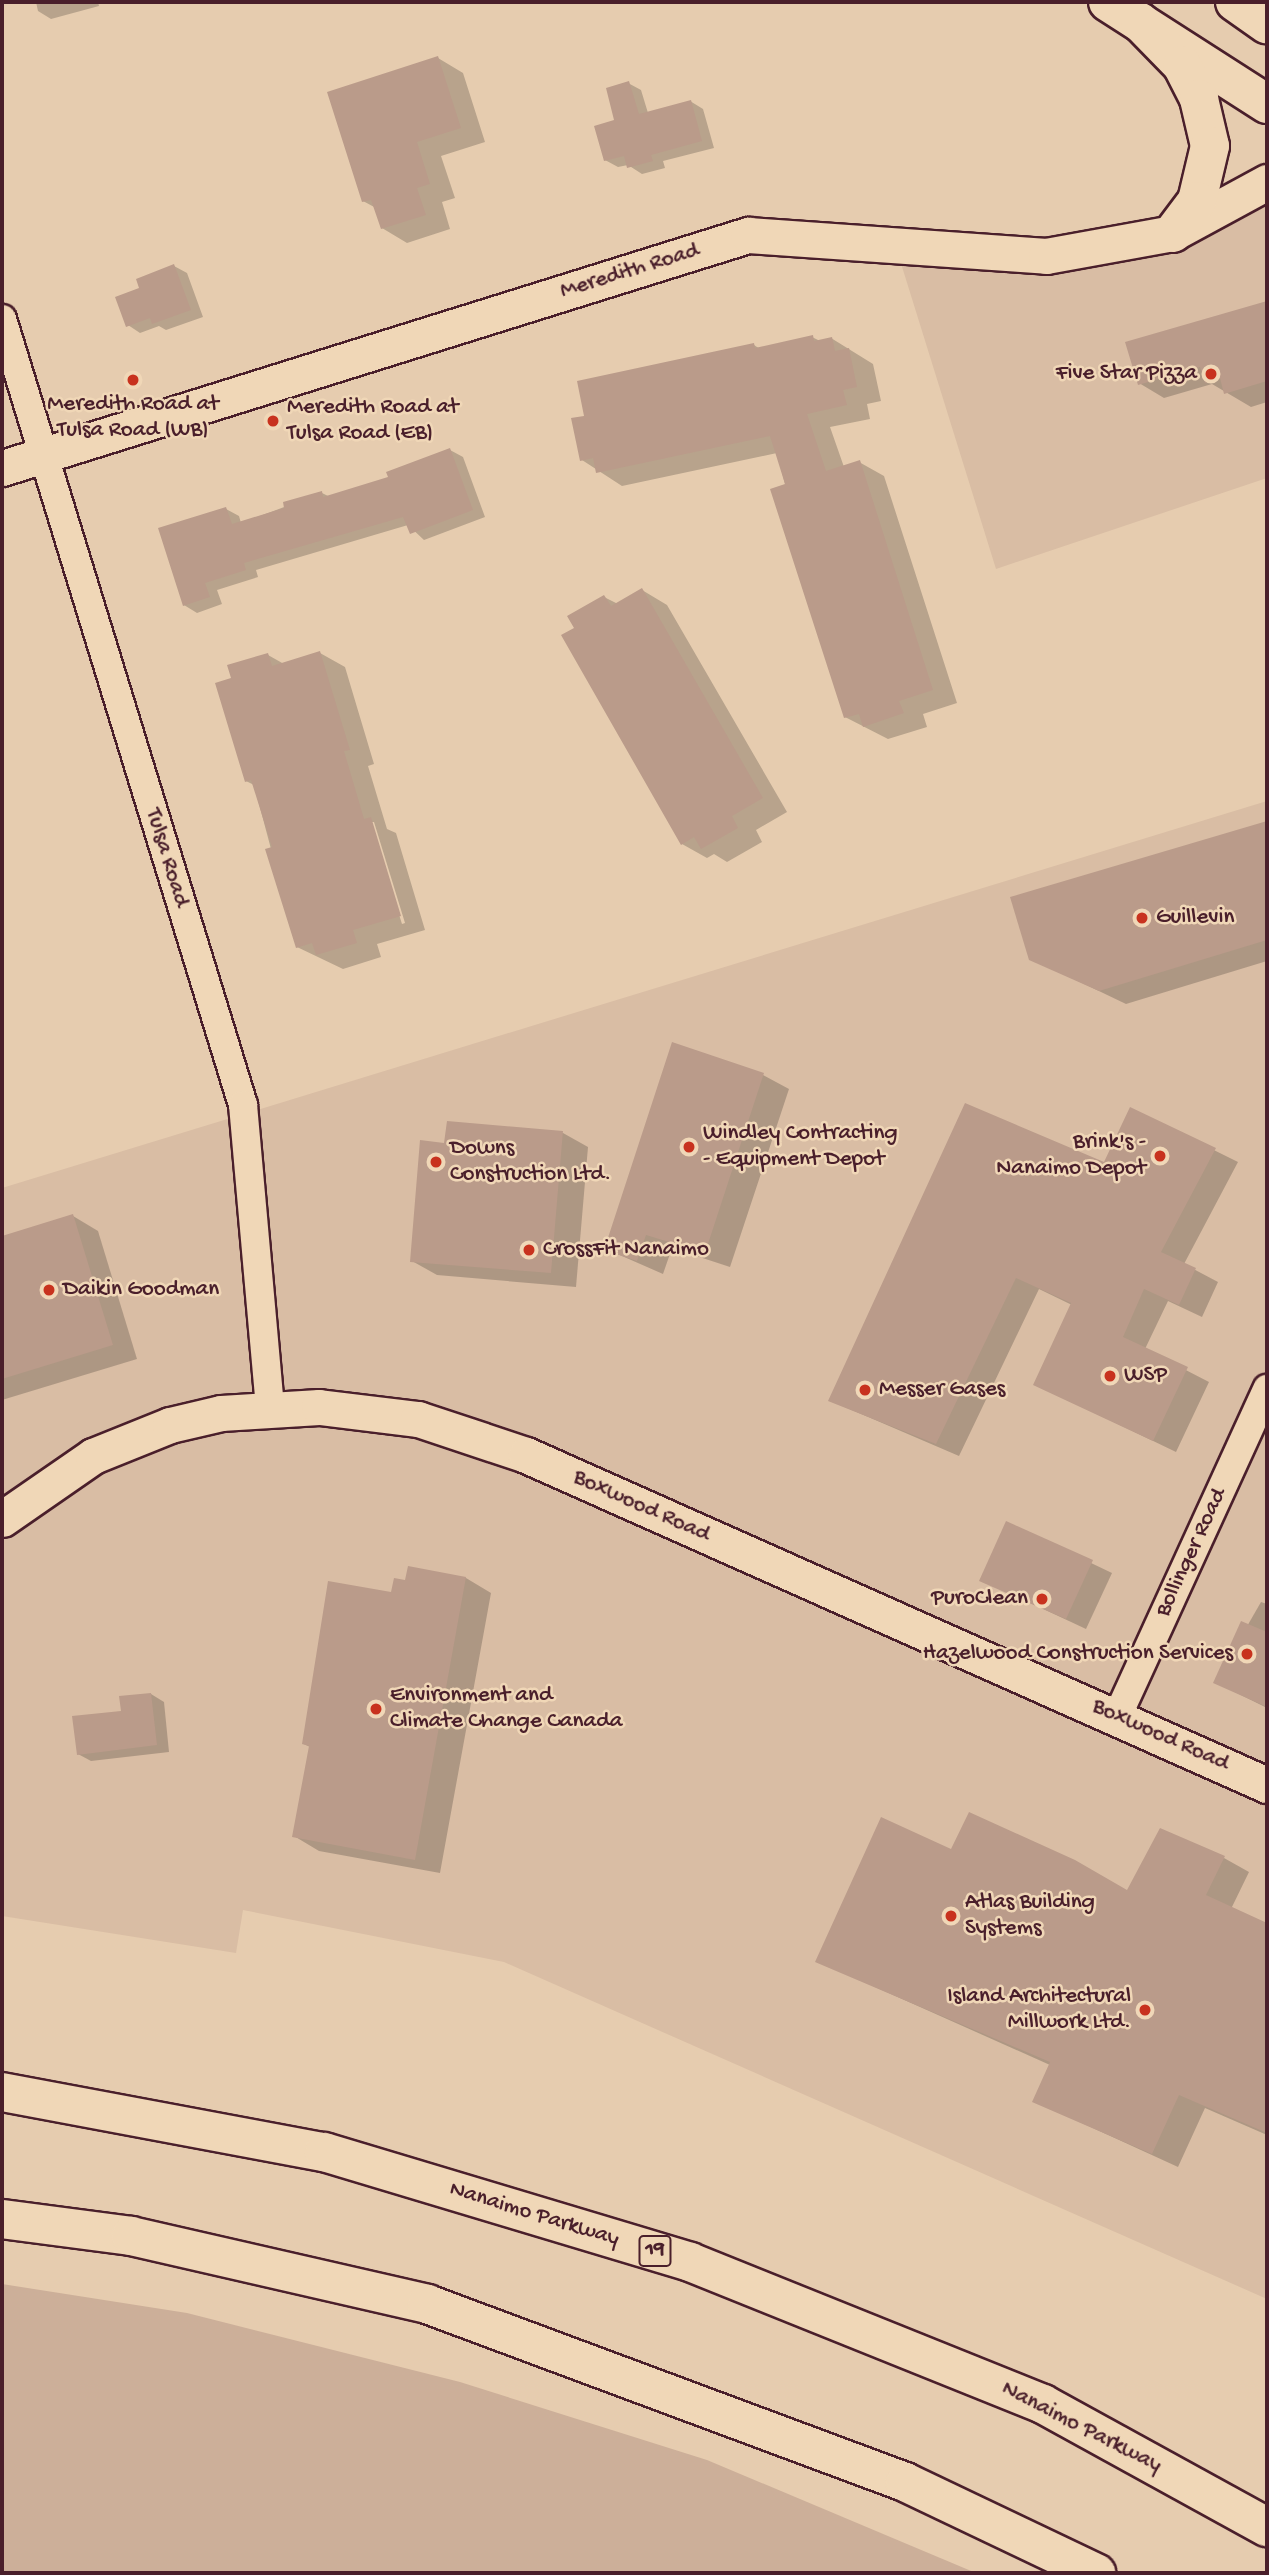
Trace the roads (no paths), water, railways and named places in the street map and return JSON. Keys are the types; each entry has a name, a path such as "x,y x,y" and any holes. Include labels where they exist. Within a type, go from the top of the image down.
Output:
{"main road":[{"path":"1108,2 1267,104"},
{"path":"1236,2 1267,24"},
{"path":"1140,22 1182,65 1199,99 1210,146 1197,201 1173,233"},
{"name":"Nanaimo Parkway","path":"2,2092 324,2152 690,2262 1043,2404 1267,2527"},
{"path":"2,2220 131,2236 427,2304 905,2482 1096,2573"}],"street":[{"name":"Meredith Road","path":"2,468 748,235 1046,256 1173,233 1267,182"},
{"name":"Tulsa Road","path":"2,319 243,1105 270,1409"},
{"name":"Bollinger Road","path":"1117,1717 1267,1389"},
{"name":"Boxwood Road","path":"2,1519 66,1472 124,1442 170,1425 270,1409 365,1410 469,1433 1267,1785"}],"place":[{"name":"Five Star Pizza","path":"1211,374"},
{"name":"Meredith Road at Tulsa Road (WB)","path":"133,380"},
{"name":"Meredith Road at Tulsa Road (EB)","path":"273,421"},
{"name":"Guillevin","path":"1142,918"},
{"name":"Windley Contracting - Equipment Depot","path":"689,1147"},
{"name":"Brink's - Nanaimo Depot","path":"1160,1156"},
{"name":"Downs Construction Ltd.","path":"436,1162"},
{"name":"CrossFit Nanaimo","path":"529,1250"},
{"name":"Daikin Goodman","path":"49,1290"},
{"name":"WSP","path":"1110,1376"},
{"name":"Messer Gases","path":"865,1390"},
{"name":"PuroClean","path":"1042,1599"},
{"name":"Hazelwood Construction Services","path":"1247,1654"},
{"name":"Environment and Climate Change Canada","path":"376,1709"},
{"name":"Atlas Building Systems","path":"951,1916"},
{"name":"Island Architectural Millwork Ltd.","path":"1145,2010"}]}
